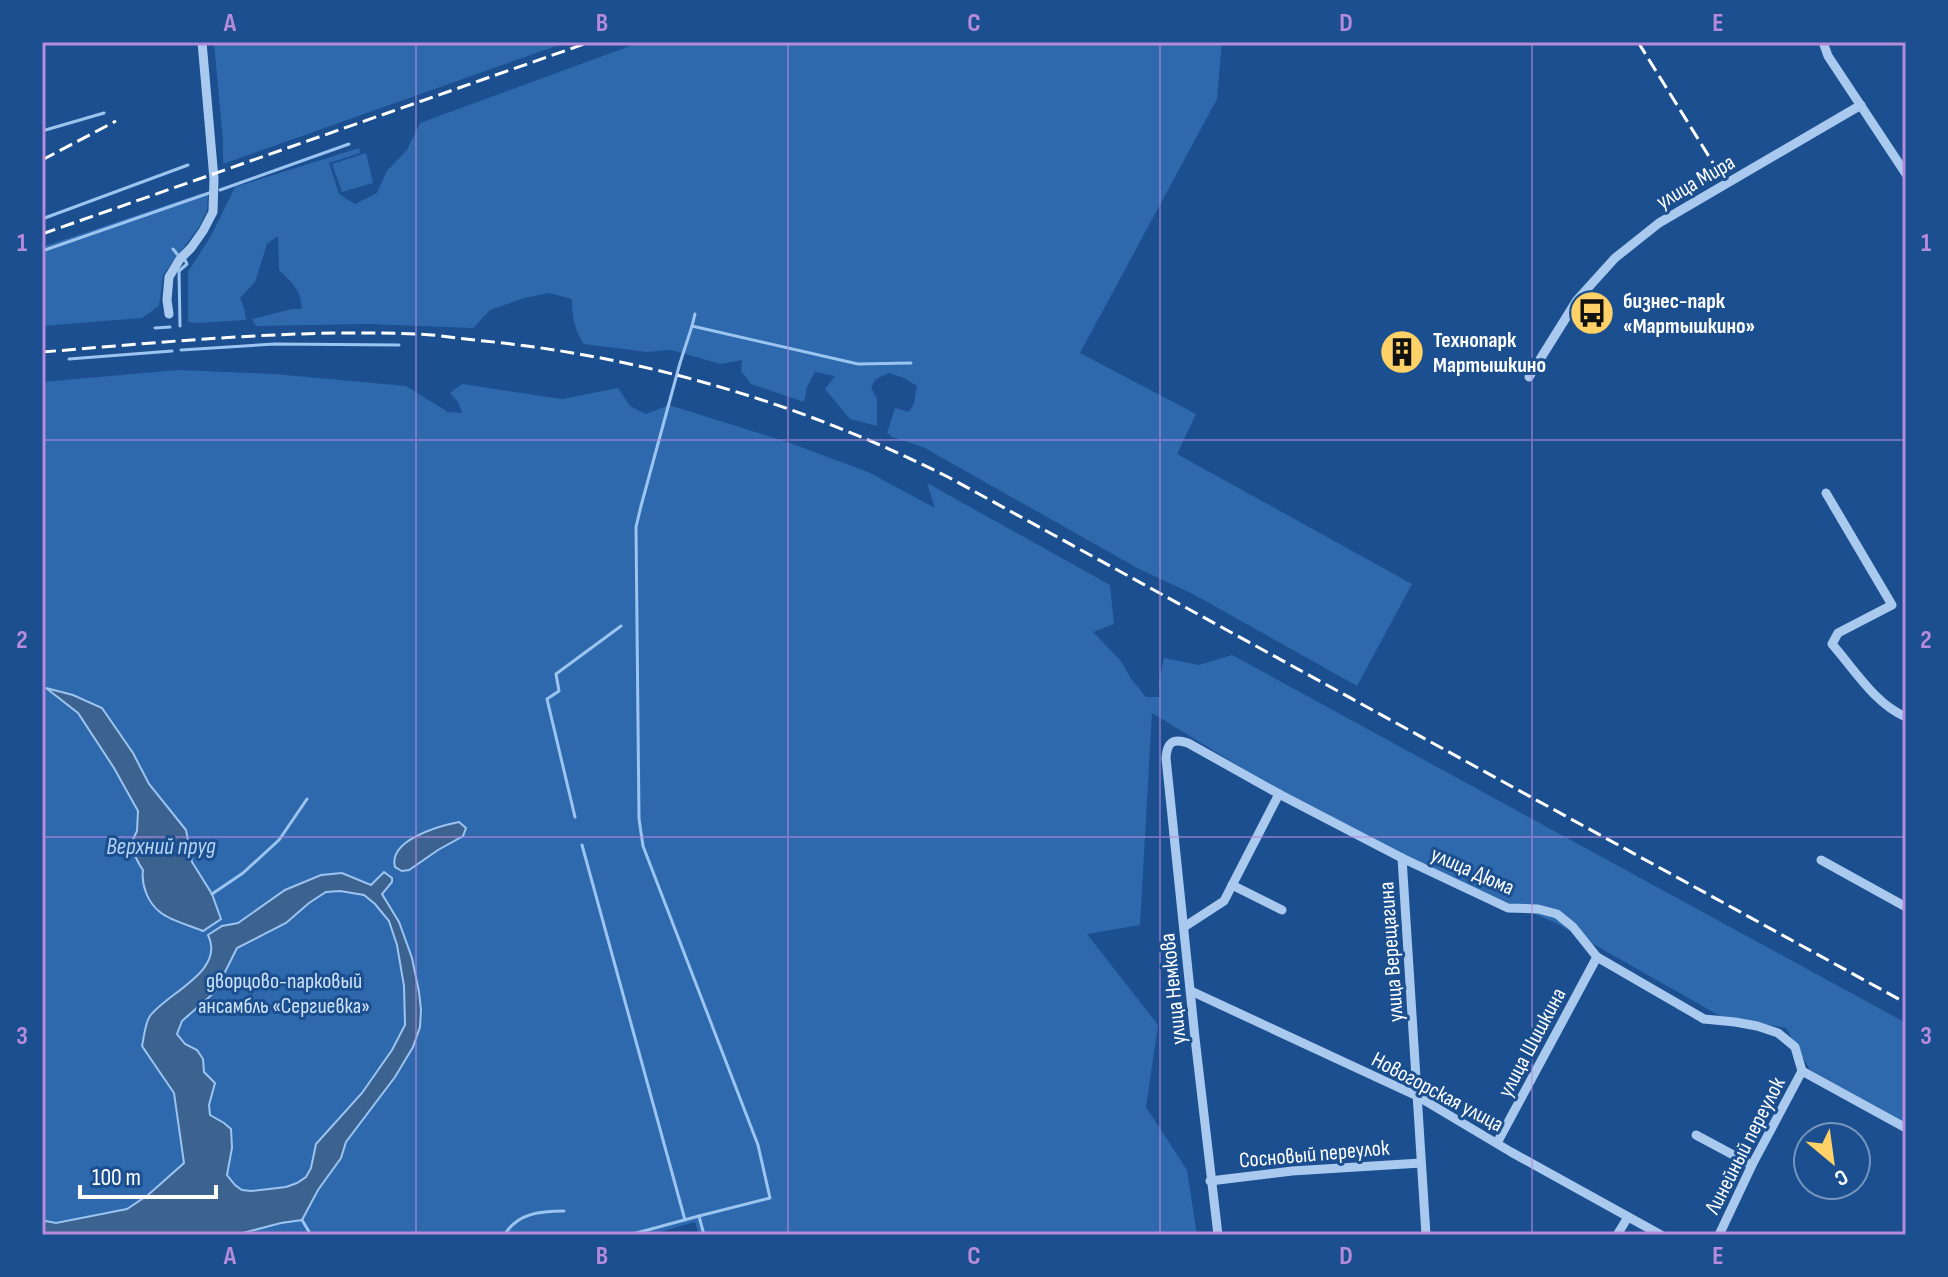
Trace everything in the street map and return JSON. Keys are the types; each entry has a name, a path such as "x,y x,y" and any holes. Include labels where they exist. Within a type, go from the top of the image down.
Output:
{"street":[{"path":"169,314 169,277 213,212 214,179 202,42"},
{"path":"1823,42 1828,56 1906,174"},
{"name":"улица Мира","path":"1529,377 1577,300 1615,258 1659,223 1861,105"},
{"path":"1826,493 1892,605 1838,633 1832,644 1876,696 1894,712 1906,717"},
{"name":"улица Дюма","path":"1172,742 1179,740 1188,743 1402,858 1508,908 1538,909 1557,914 1573,927 1597,957 1704,1019 1735,1022 1778,1033 1795,1047 1802,1071"},
{"name":"улица Немкова","path":"1172,742 1166,758 1218,1235"},
{"path":"1184,927 1224,901 1279,794"},
{"name":"улица Верещагина","path":"1402,858 1426,1235"},
{"path":"1821,860 1906,907"},
{"path":"1232,885 1282,910"},
{"name":"улица Шишкина","path":"1497,1143 1597,957"},
{"name":"Новогорская улица","path":"1191,991 1417,1096 1661,1235"},
{"path":"1802,1071 1906,1128"},
{"name":"Линейный переулок","path":"1719,1235 1802,1071"},
{"path":"1696,1135 1752,1165"},
{"name":"Сосновый переулок","path":"1210,1181 1292,1171 1421,1163"},
{"path":"1617,1235 1628,1217"}],"green space":[{"path":"214,42 567,42 223,164"},
{"path":"641,42 694,42 695,46 703,42 1222,42 1217,99 1080,353 1196,414 1177,454 1412,584 1357,686 1193,594 1139,569 923,447 892,437 887,433 895,408 909,412 917,386 889,373 876,379 871,387 877,399 877,426 850,419 825,389 835,376 815,372 804,402 751,384 741,371 742,360 721,364 671,350 647,352 584,344 574,323 572,299 549,293 490,310 473,328 368,324 256,326 252,319 302,309 298,291 279,270 278,236 267,244 255,282 240,298 246,320 188,322 188,272 212,234 235,187 359,148 360,153 329,163 339,194 355,204 377,193 387,171 407,150 420,123"},
{"path":"366,153 373,183 342,192 332,164"},
{"path":"200,194 208,194 207,210 199,227 163,275 159,306 142,318 42,326 42,247"},
{"name":"дворцово-парковый ансамбль «Сергиевка»","path":"178,370 274,374 406,386 448,412 462,413 450,393 462,384 562,399 618,388 630,406 646,414 669,405 790,443 868,472 935,508 927,483 1110,585 1114,624 1093,632 1120,660 1146,697 1160,697 1159,682 1164,658 1199,665 1232,655 1906,1023 1906,1123 1810,1070 1786,1028 1720,1016 1556,923 1360,840 1152,713 1140,925 1087,934 1158,1025 1146,1107 1187,1170 1197,1235 699,1235 695,1222 649,1235 42,1235 42,382"}],"water":[{"name":"Верхний пруд","path":"46,688 73,695 102,708 133,753 149,784 186,830 192,862 212,894 221,919 203,931 169,918 152,904 144,888 143,870 130,846 137,831 138,811 78,713"},
{"path":"459,822 466,828 463,836 409,870 402,871 395,867 395,857 407,842 428,831"},
{"path":"384,872 392,878 382,894 399,922 412,958 419,992 420,1027 413,1047 395,1077 346,1142 341,1158 318,1190 302,1220 240,1235 42,1235 42,1224 46,1221 56,1223 127,1209 184,1163 174,1093 142,1046 150,1016 192,980 209,960 211,948 208,935 222,926 238,923 285,890 321,875 342,873 371,885","holes":["326,892 364,895 389,921 397,945 404,986 405,1025 362,1093 316,1144 306,1177 286,1187 242,1190 227,1175 232,1148 231,1129 210,1115 209,1105 215,1083 204,1072 203,1059 197,1050 185,1044 177,1034 182,1021 215,992 237,948 286,923"]}],"waterway":[{"path":"42,131 104,113"},
{"path":"220,190 349,144"},
{"path":"42,219 188,165"},
{"path":"42,251 212,192"},
{"path":"173,249 177,254"},
{"path":"180,326 179,271 187,264 185,260"},
{"path":"692,326 695,314"},
{"path":"699,1216 770,1198 758,1145 643,846 639,819 636,527 641,506 692,326 858,364 911,363"},
{"path":"155,328 170,327"},
{"path":"181,350 275,344 399,345"},
{"path":"69,359 172,351"},
{"path":"575,817 547,699 559,691 556,674 621,626"},
{"path":"212,894 243,873 279,840 307,799"},
{"path":"582,845 685,1220"},
{"path":"505,1234 523,1217 564,1211"},
{"path":"629,1235 699,1216 704,1235"},
{"path":"302,1220 311,1235"}],"railway":[{"path":"42,234 590,42"},
{"path":"1638,42 1713,163"},
{"path":"42,160 116,121"},
{"path":"42,352 277,335 426,335 545,348 604,359 664,372 780,406 837,427 948,477 1906,1003"}],"place":[{"name":"бизнес-парк «Мартышкино»","path":"1592,313"},
{"name":"Технопарк Мартышкино","path":"1402,352"}]}
